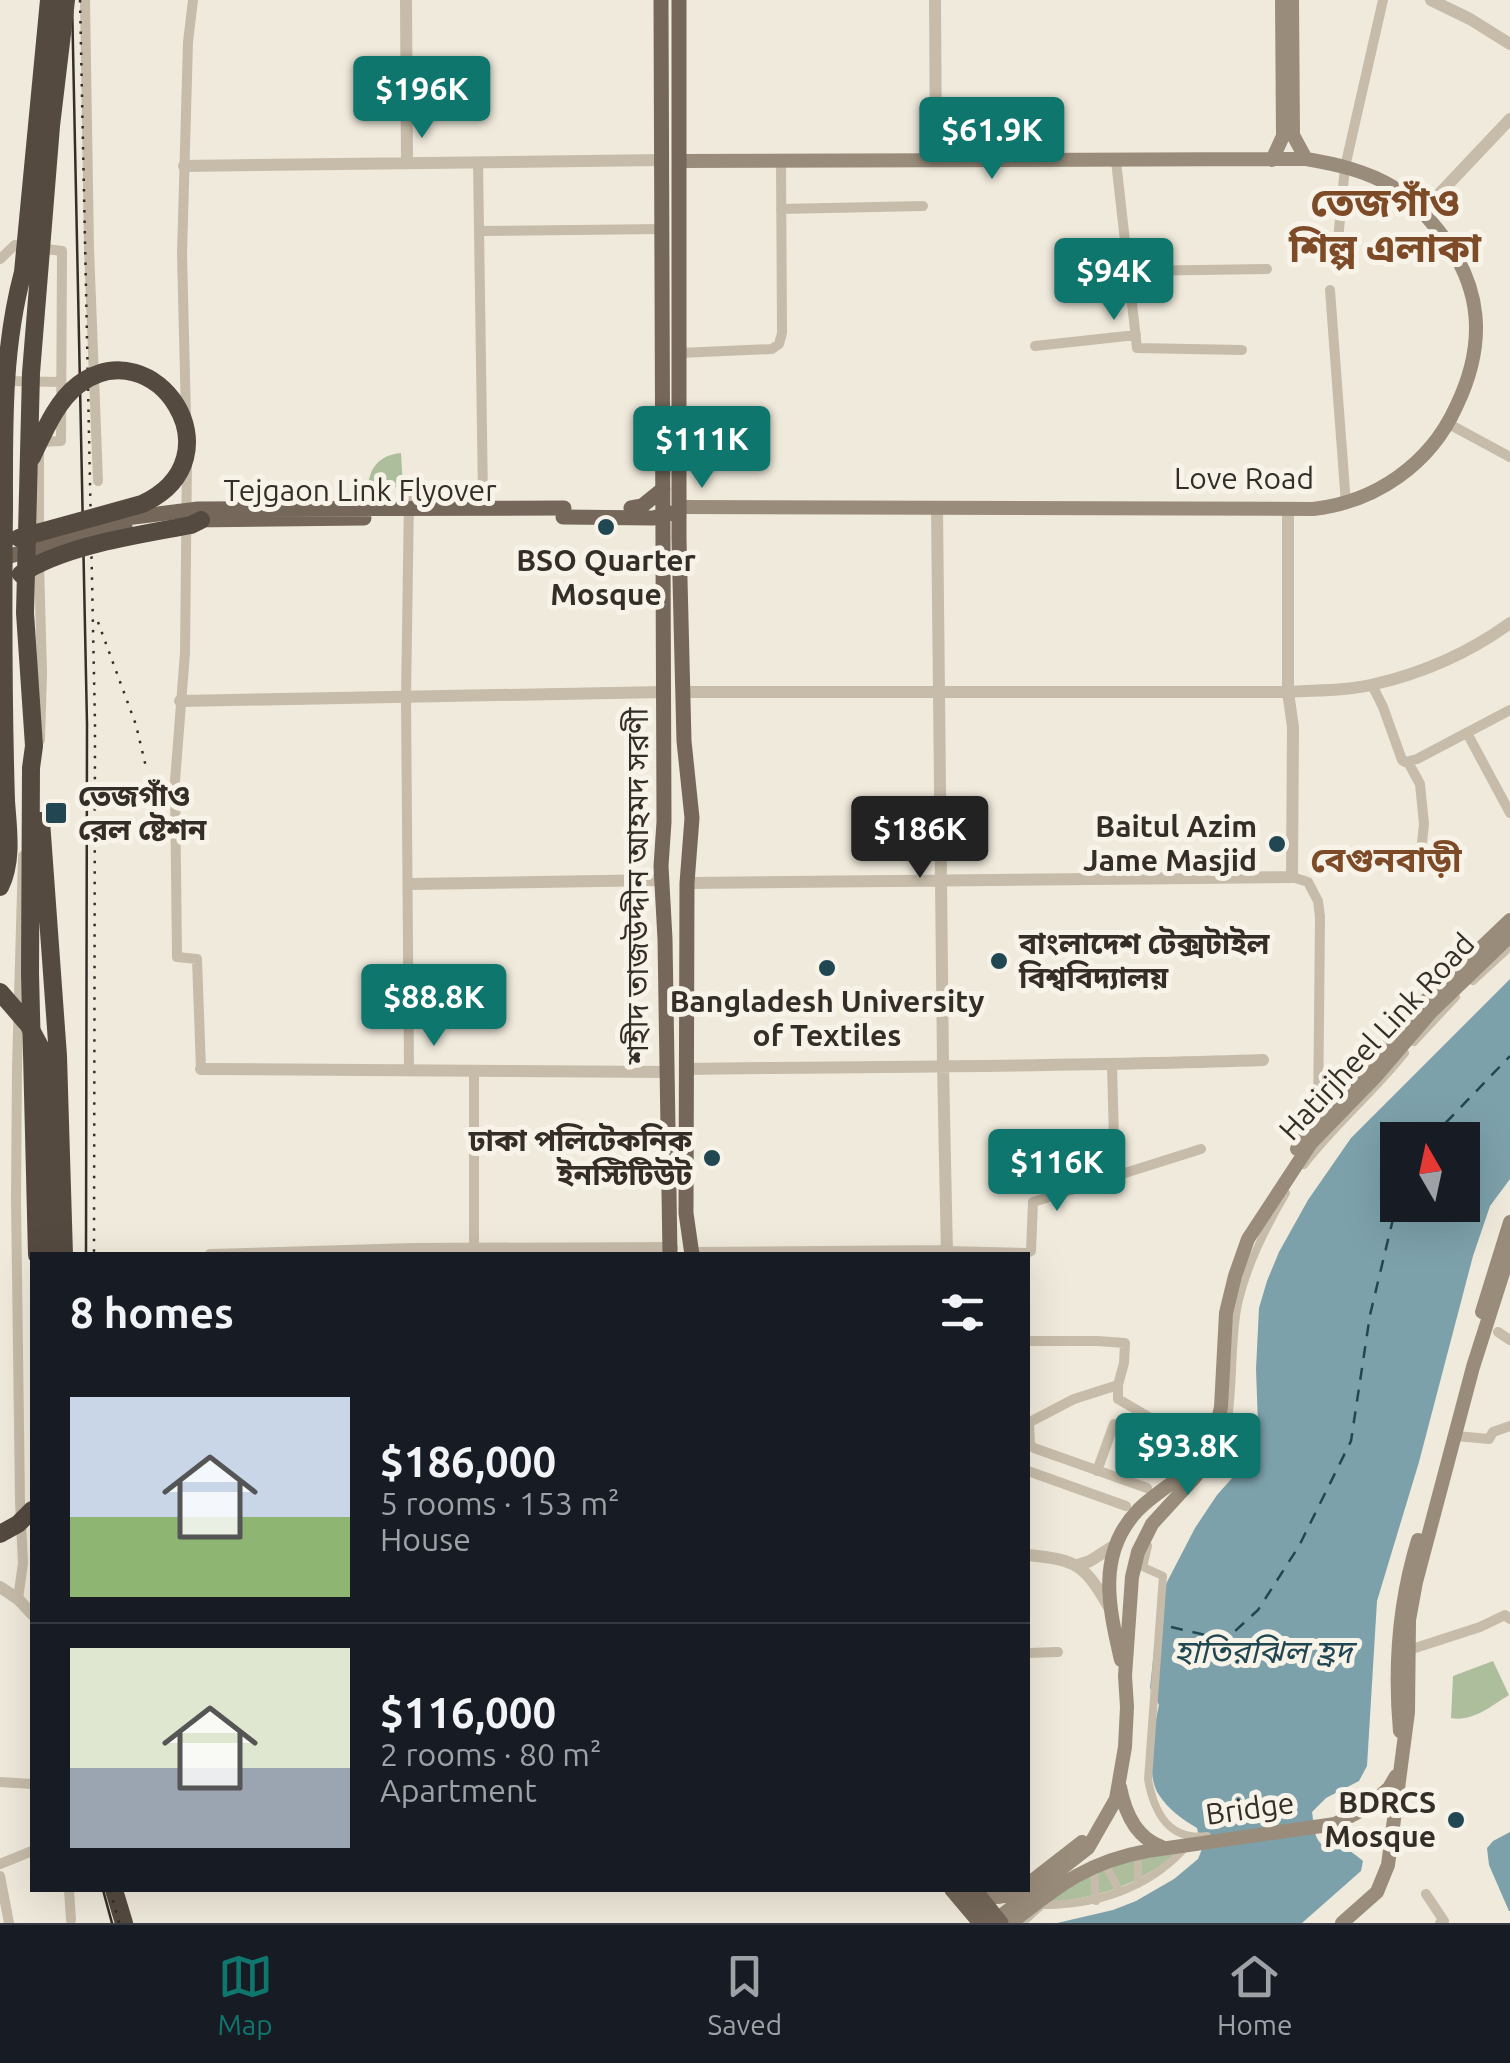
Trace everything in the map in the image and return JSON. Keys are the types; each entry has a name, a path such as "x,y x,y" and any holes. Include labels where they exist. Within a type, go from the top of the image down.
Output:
{"highway":[{"path":"0,887 8,858 3,695 5,386 14,308 23,272 49,0"},
{"path":"64,1252 51,938 25,613 31,374 66,0"},
{"path":"0,523 53,416 79,384 102,374 130,372 153,380 176,402 187,428 188,443 178,476 160,494 130,508 70,523 0,552"},
{"path":"0,590 25,571 58,557 201,520"},
{"path":"34,746 30,973 37,1252"},
{"path":"0,992 26,1022 46,1062 52,1252"},
{"path":"0,1534 30,1512"},
{"path":"115,1892 124,1923"}],"main road":[{"name":"শহীদ তাজউদ্দীন আহমদ সরণী","path":"661,0 662,229 672,378 663,488 679,539 684,741 692,807 687,883 686,1213 692,1252"},
{"path":"668,510 672,378 680,353 679,0"},
{"path":"1282,0 1288,135 1306,160"},
{"path":"1272,160 1288,135 1292,0"},
{"name":"Love Road","path":"668,510 1313,508 1346,504 1406,472 1437,442 1470,374 1477,324 1462,264 1423,211 1394,187 1345,166 1306,160 679,160"},
{"path":"663,488 631,513 654,538 658,590 664,600"},
{"name":"Tejgaon Link Flyover","path":"0,552 62,530 167,511 336,507 564,513 668,510"},
{"path":"679,539 698,513 754,514 775,507"},
{"name":"শহীদ তাজউদ্দীন আহমদ সরণী","path":"668,510 662,873 672,1252"},
{"name":"Tejgaon Link Flyover","path":"0,552 152,521 564,513"},
{"path":"664,822 675,846 690,843"},
{"path":"662,873 667,861 676,862 687,883"},
{"name":"Hatirjheel Link Road","path":"1125,1676 1110,1608 1115,1545 1140,1508 1186,1472 1205,1446 1216,1418 1221,1316 1229,1276 1246,1230 1318,1121 1372,1065 1421,1004 1510,920"},
{"name":"Hatirjheel Link Road","path":"999,1922 1088,1848 1120,1786 1127,1729 1125,1676 1132,1577 1138,1552 1152,1524 1210,1456 1226,1313 1248,1239 1311,1142 1377,1075 1431,1012 1510,936"},
{"path":"1401,1759 1397,1671 1400,1618 1410,1567 1466,1363 1510,1222"},
{"path":"1342,1923 1372,1897 1382,1884 1388,1865 1408,1712 1410,1620 1416,1582 1510,1250"},
{"name":"Bridge","path":"1165,1848 1345,1820 1368,1807 1388,1788 1401,1759"},
{"name":"Hatirjheel Link Road","path":"1120,1786 1135,1827 1147,1840 1165,1848"},
{"path":"1030,1882 1104,1823"},
{"path":"974,1892 999,1922 1079,1872 1117,1857 1165,1848"},
{"path":"950,1892 970,1921"},
{"path":"975,1892 985,1897 1014,1892"}],"street":[{"path":"85,0 98,481"},
{"path":"406,0 407,162"},
{"path":"935,0 936,160"},
{"path":"1337,250 1345,166 1382,0"},
{"path":"1431,0 1510,44"},
{"path":"193,2 188,42 182,254 188,498 185,654 175,781 177,957 197,959 201,1069 667,1072"},
{"path":"1423,211 1510,119"},
{"path":"184,166 660,160"},
{"path":"680,353 772,349 779,344 781,161"},
{"path":"1116,161 1138,348 1242,350"},
{"path":"478,162 483,497"},
{"path":"782,209 922,206"},
{"path":"480,231 662,229"},
{"path":"0,259 14,245 62,251 62,441 39,442 42,726 21,869 16,1199 24,1563 18,1599"},
{"path":"1128,271 1267,269"},
{"path":"1330,290 1346,504"},
{"path":"1035,346 1136,334"},
{"path":"0,381 60,382"},
{"path":"1449,424 1510,457"},
{"path":"409,498 409,1070"},
{"path":"938,508 947,1252"},
{"path":"1288,508 1292,878"},
{"path":"0,552 38,542"},
{"path":"683,692 1288,692 1372,685 1434,664 1486,640 1510,623"},
{"path":"0,703 37,683 42,673"},
{"path":"1372,685 1402,760 1408,762 1420,784 1424,824 1421,852"},
{"path":"180,701 664,692"},
{"path":"1408,762 1510,710"},
{"path":"1468,733 1510,812"},
{"path":"409,884 662,873"},
{"path":"687,883 1292,878 1308,882 1318,901 1320,917 1318,1121"},
{"path":"1510,947 1461,992 1383,1081 1336,1127 1306,1162 1259,1239 1238,1302 1230,1403 1220,1451 1200,1482 1154,1532 1142,1567 1163,1576 1148,1778 1151,1796 1170,1827 1198,1837 1330,1820 1356,1811 1398,1774 1404,1732 1403,1643 1510,1263"},
{"path":"687,1069 943,1064 1112,1066 1262,1060"},
{"path":"1112,1066 1115,1176"},
{"path":"474,1070 474,1249"},
{"path":"1029,1252 1033,1202 1201,1149"},
{"path":"0,1202 16,1199"},
{"path":"412,1252 622,1252"},
{"path":"1498,1332 1510,1340"},
{"path":"1030,1341 1125,1344 1118,1399 1154,1420 1203,1434"},
{"path":"1030,1422 1074,1399 1118,1385"},
{"path":"1096,1471 1114,1424"},
{"path":"1456,1436 1489,1439 1493,1432 1510,1426"},
{"path":"1030,1450 1147,1488"},
{"path":"1030,1472 1126,1506"},
{"path":"1078,1565 1115,1545"},
{"path":"1030,1555 1078,1565 1090,1576 1110,1608"},
{"path":"0,1587 30,1612"},
{"path":"1409,1650 1505,1616 1510,1619"},
{"path":"1030,1653 1058,1652"},
{"path":"0,1782 30,1784"},
{"path":"0,1864 30,1852"},
{"path":"1022,1923 1042,1905 1062,1890 1094,1870 1138,1857 1182,1852 1171,1863 1120,1892 1071,1905 1042,1905"},
{"path":"1138,1857 1138,1884"},
{"path":"1106,1866 1120,1892"},
{"path":"1094,1870 1096,1900"},
{"path":"0,1876 9,1923"},
{"path":"1062,1890 1071,1905"},
{"path":"69,1892 71,1922"},
{"path":"1426,1894 1444,1920 1440,1923"}],"green space":[{"path":"401,453 403,487 368,488 377,463"},
{"path":"1493,1661 1509,1695 1474,1715 1451,1718 1453,1676"},
{"path":"1177,1853 1147,1874 1116,1888 1047,1903 1108,1868"}],"water":[{"name":"হাতিরঝিল হ্রদ","path":"1510,979 1510,1179 1490,1206 1473,1256 1419,1462 1377,1601 1367,1766 1359,1781 1326,1798 1312,1812 1320,1842 1353,1853 1363,1861 1361,1871 1302,1923 1057,1923 1136,1901 1174,1879 1198,1859 1202,1849 1197,1828 1163,1800 1152,1776 1159,1705 1150,1688 1159,1603 1195,1528 1242,1467 1255,1440 1259,1308 1279,1252 1308,1200 1351,1138"},
{"path":"1510,1832 1509,1911 1489,1865 1487,1848"}],"ferry route":[{"path":"1447,1122 1510,1056"},
{"path":"1171,1627 1210,1636 1234,1632 1258,1610 1299,1546 1351,1441 1370,1315 1392,1222"}],"tram line":[{"path":"72,0 87,724 86,1252"},
{"path":"104,1892 112,1923"}],"railway":[{"path":"80,0 95,724 94,1252"},
{"path":"98,622 136,725 146,767"},
{"path":"111,1892 119,1923"}],"place":[{"name":"BSO Quarter Mosque","path":"606,527"},
{"name":"তেজগাঁও রেল ষ্টেশন","path":"56,813"},
{"name":"Baitul Azim Jame Masjid","path":"1277,844"},
{"name":"বাংলাদেশ টেক্সটাইল বিশ্ববিদ্যালয়","path":"999,961"},
{"name":"Bangladesh University of Textiles","path":"827,968"},
{"name":"ঢাকা পলিটেকনিক ইনস্টিটিউট","path":"712,1158"},
{"name":"BDRCS Mosque","path":"1456,1820"}],"district":[{"name":"তেজগাঁও শিল্প এলাকা","path":"1385,225"},
{"name":"বেগুনবাড়ী","path":"1386,860"}]}
